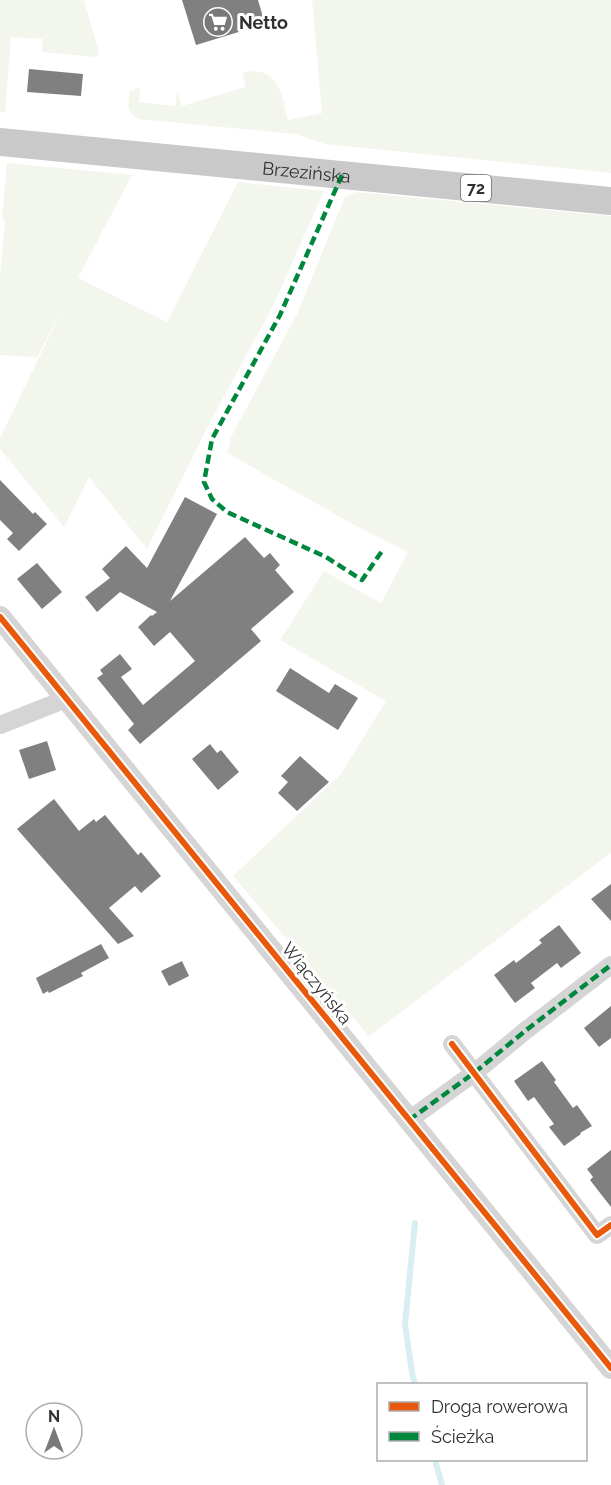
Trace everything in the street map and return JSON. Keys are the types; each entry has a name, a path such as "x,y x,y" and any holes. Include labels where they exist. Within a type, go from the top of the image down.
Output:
{"main road":[{"name":"Brzezińska","path":"0,142 611,201"}],"street":[{"name":"Wiączyńska","path":"0,617 611,1368"},
{"path":"0,725 66,698"},
{"path":"409,1120 474,1073 611,965"},
{"path":"452,1044 597,1235 611,1225"}],"shaded area":[{"path":"0,0 84,0 99,56 42,52 43,39 11,37 5,112 0,112"},
{"path":"312,0 611,0 611,173 325,144 295,134 138,119 131,113 129,91 140,88 139,102 175,106 177,92 182,106 246,87 242,73 254,72 264,73 276,83 288,120 322,113"},
{"path":"7,163 132,175 78,278 167,322 238,182 324,191 274,304 207,428 147,549 89,477 64,527 0,449 0,438 62,310 37,357 0,355 0,277 5,221 2,217"},
{"path":"356,192 611,216 611,853 369,1036 233,876 341,774 386,701 280,640 324,571 381,603 408,552 358,527 227,453 231,437 297,314 345,197"}],"building":[{"name":"Netto","path":"182,0 258,0 265,24 196,45"},
{"path":"29,69 83,74 81,96 27,92"},
{"path":"0,480 33,514 35,512 47,524 19,551 7,539 13,533 0,520"},
{"path":"185,497 217,514 170,601 245,537 264,558 270,553 280,565 275,570 294,592 251,629 261,641 140,744 128,730 134,724 97,678 103,674 100,670 120,654 132,669 121,677 143,705 195,661 170,632 154,646 138,627 157,612 120,592 97,612 85,597 110,578 102,569 126,546 147,568"},
{"path":"37,563 62,592 42,609 17,579"},
{"path":"290,668 329,693 335,684 358,698 338,730 276,691"},
{"path":"47,741 56,770 29,779 19,750"},
{"path":"210,744 217,753 221,750 239,772 218,790 192,759"},
{"path":"300,756 329,782 297,811 278,793 288,782 281,776"},
{"path":"54,799 79,831 94,819 96,822 105,815 138,855 141,852 161,876 141,893 135,886 109,908 134,936 118,944 17,829"},
{"path":"611,884 611,921 591,899"},
{"path":"559,925 581,953 561,968 557,963 531,983 535,988 515,1003 494,975 514,960 516,963 542,943 539,940"},
{"path":"101,944 109,958 81,973 83,976 43,994 36,978"},
{"path":"182,961 189,976 169,986 161,971"},
{"path":"611,1006 611,1038 599,1047 584,1028"},
{"path":"542,1061 573,1108 577,1105 592,1126 564,1146 549,1127 554,1124 534,1097 528,1101 514,1081"},
{"path":"611,1150 611,1207 590,1180 593,1177 587,1169"}],"waterway":[{"path":"415,1223 405,1324 415,1383"},
{"path":"435,1461 442,1485"}],"marked path":[{"path":"342,175 280,315 212,439 204,482 212,499 227,512 326,557 362,580 382,551"},
{"path":"409,1120 474,1073 611,965"}],"cycle path":[{"path":"0,617 611,1368"},
{"path":"452,1044 597,1235 611,1225"}],"place":[{"name":"Netto","path":"218,22"}]}
